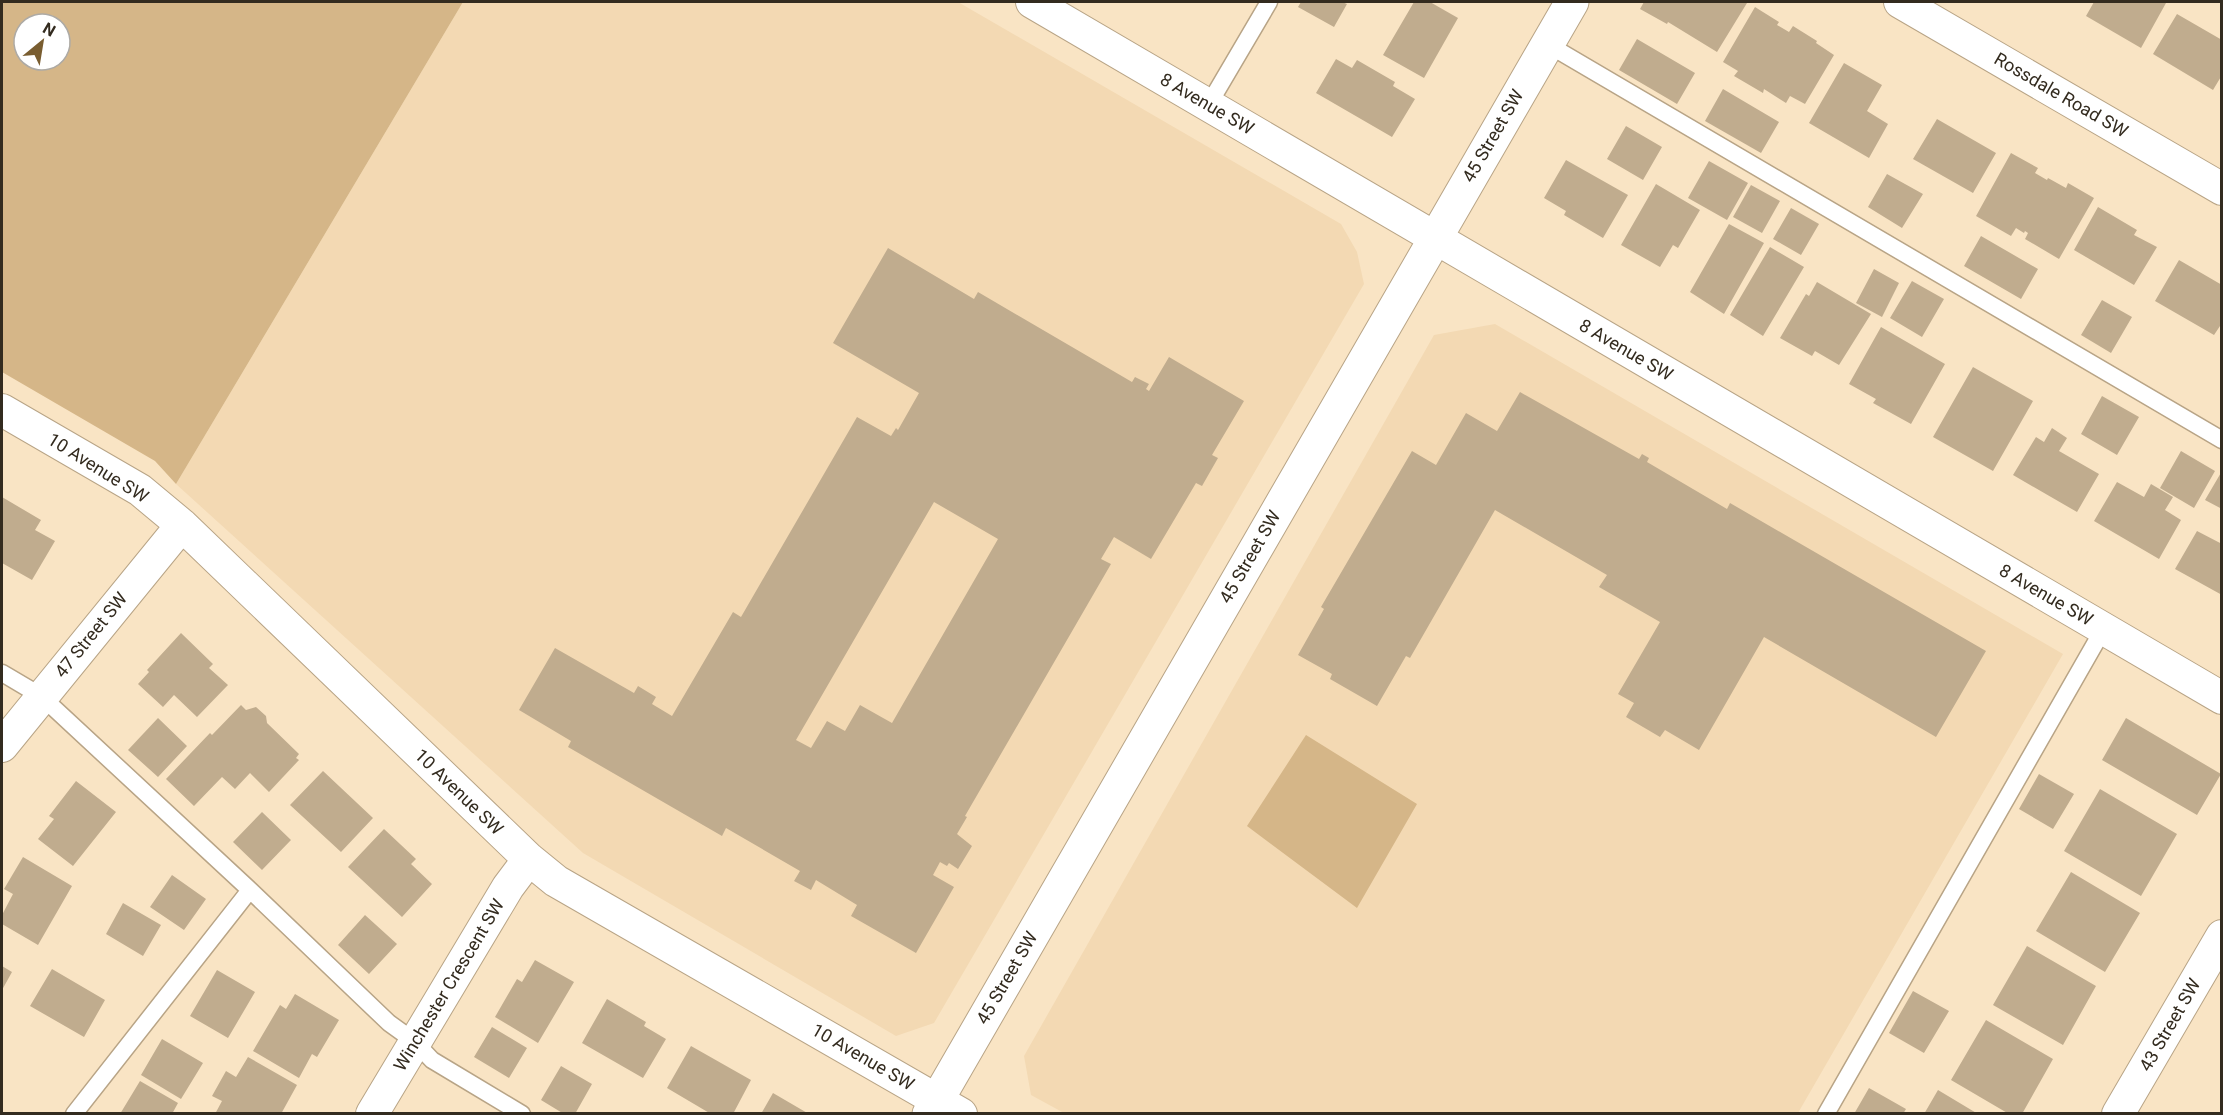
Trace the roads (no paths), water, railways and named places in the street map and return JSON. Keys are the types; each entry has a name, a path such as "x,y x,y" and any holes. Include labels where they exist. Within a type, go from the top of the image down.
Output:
{"street":[{"name":"8 Avenue SW","path":"1032,2 2222,698"},
{"name":"45 Street SW","path":"942,1109 1435,238 1572,2"},
{"name":"Rossdale Road SW","path":"1900,2 2222,189"},
{"name":"10 Avenue SW","path":"2,410 140,490 182,525 529,859 556,880 942,1109"},
{"name":"47 Street SW","path":"2,746 182,525"},
{"name":"Winchester Crescent SW","path":"372,1113 508,887 529,859"},
{"name":"43 Street SW","path":"2118,1113 2222,936"}],"lane":[{"path":"1209,105 1269,2"},
{"path":"1547,44 2222,440"},
{"path":"1826,1113 2104,628"},
{"path":"2,673 41,696 389,1023 414,1041 432,1060 522,1113"},
{"path":"74,1113 250,890"}]}
